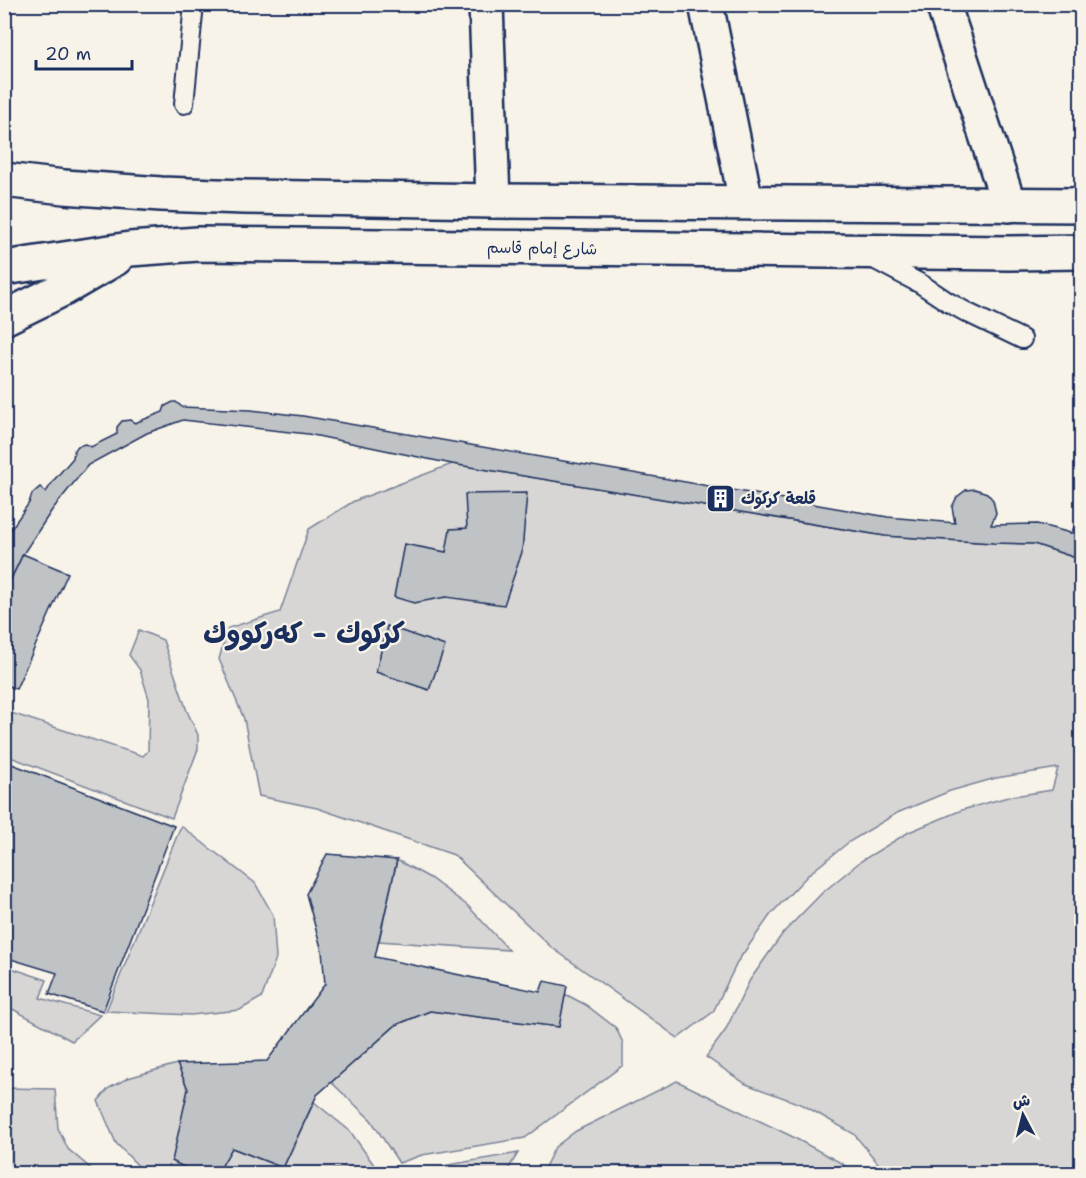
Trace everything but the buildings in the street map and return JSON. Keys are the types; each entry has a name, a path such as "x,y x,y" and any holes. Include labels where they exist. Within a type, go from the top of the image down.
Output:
{"main road":[{"path":"486,4 493,201"},
{"path":"706,4 746,202"},
{"path":"943,4 1009,206"},
{"path":"4,180 161,194 493,201 1082,205"},
{"name":"شارع إمام قاسم","path":"4,267 130,249 198,244 860,252 1082,252"},
{"path":"4,318 63,289 130,249"}],"lane":[{"path":"184,104 194,4"},
{"path":"860,252 921,284 968,313 1022,339"}],"shaded area":[{"path":"452,464 885,536 1034,544 1081,560 1081,1173 886,1173 854,1134 803,1105 746,1084 706,1057 725,1031 750,980 783,933 822,893 861,861 909,832 962,810 1008,797 1052,790 1058,768 996,778 950,791 897,813 849,842 809,874 771,914 738,961 713,1012 678,1038 551,947 454,855 317,808 259,796 244,719 219,659 228,628 280,612 309,529 354,501"},
{"path":"139,630 163,640 187,711 198,735 198,749 172,818 5,755 5,711 143,756 148,751 149,699 140,670 129,655"},
{"path":"181,826 255,883 273,915 276,958 262,997 240,1010 191,1015 106,1011"},
{"path":"397,860 430,878 468,906 509,950 379,941"},
{"path":"5,966 47,980 40,998 100,1015 72,1041 5,1005"},
{"path":"565,994 586,1005 616,1028 623,1043 623,1065 525,1138 422,1155 399,1163 371,1120 331,1082 396,1025 430,1011 559,1027"},
{"path":"177,1064 188,1089 197,1173 145,1173 116,1143 98,1101 109,1088 128,1078"},
{"path":"677,1081 791,1136 843,1164 851,1173 542,1173 555,1147 576,1131"},
{"path":"5,1088 55,1089 58,1128 68,1149 96,1173 5,1173"},
{"path":"314,1102 350,1131 374,1165 318,1173 217,1174 232,1148 283,1168"},
{"path":"518,1153 506,1173 428,1173 448,1165"}],"place":[{"name":"قلعة كركوك","path":"720,498"}],"district":[{"name":"كركوك - کەرکووك","path":"304,633"}]}
